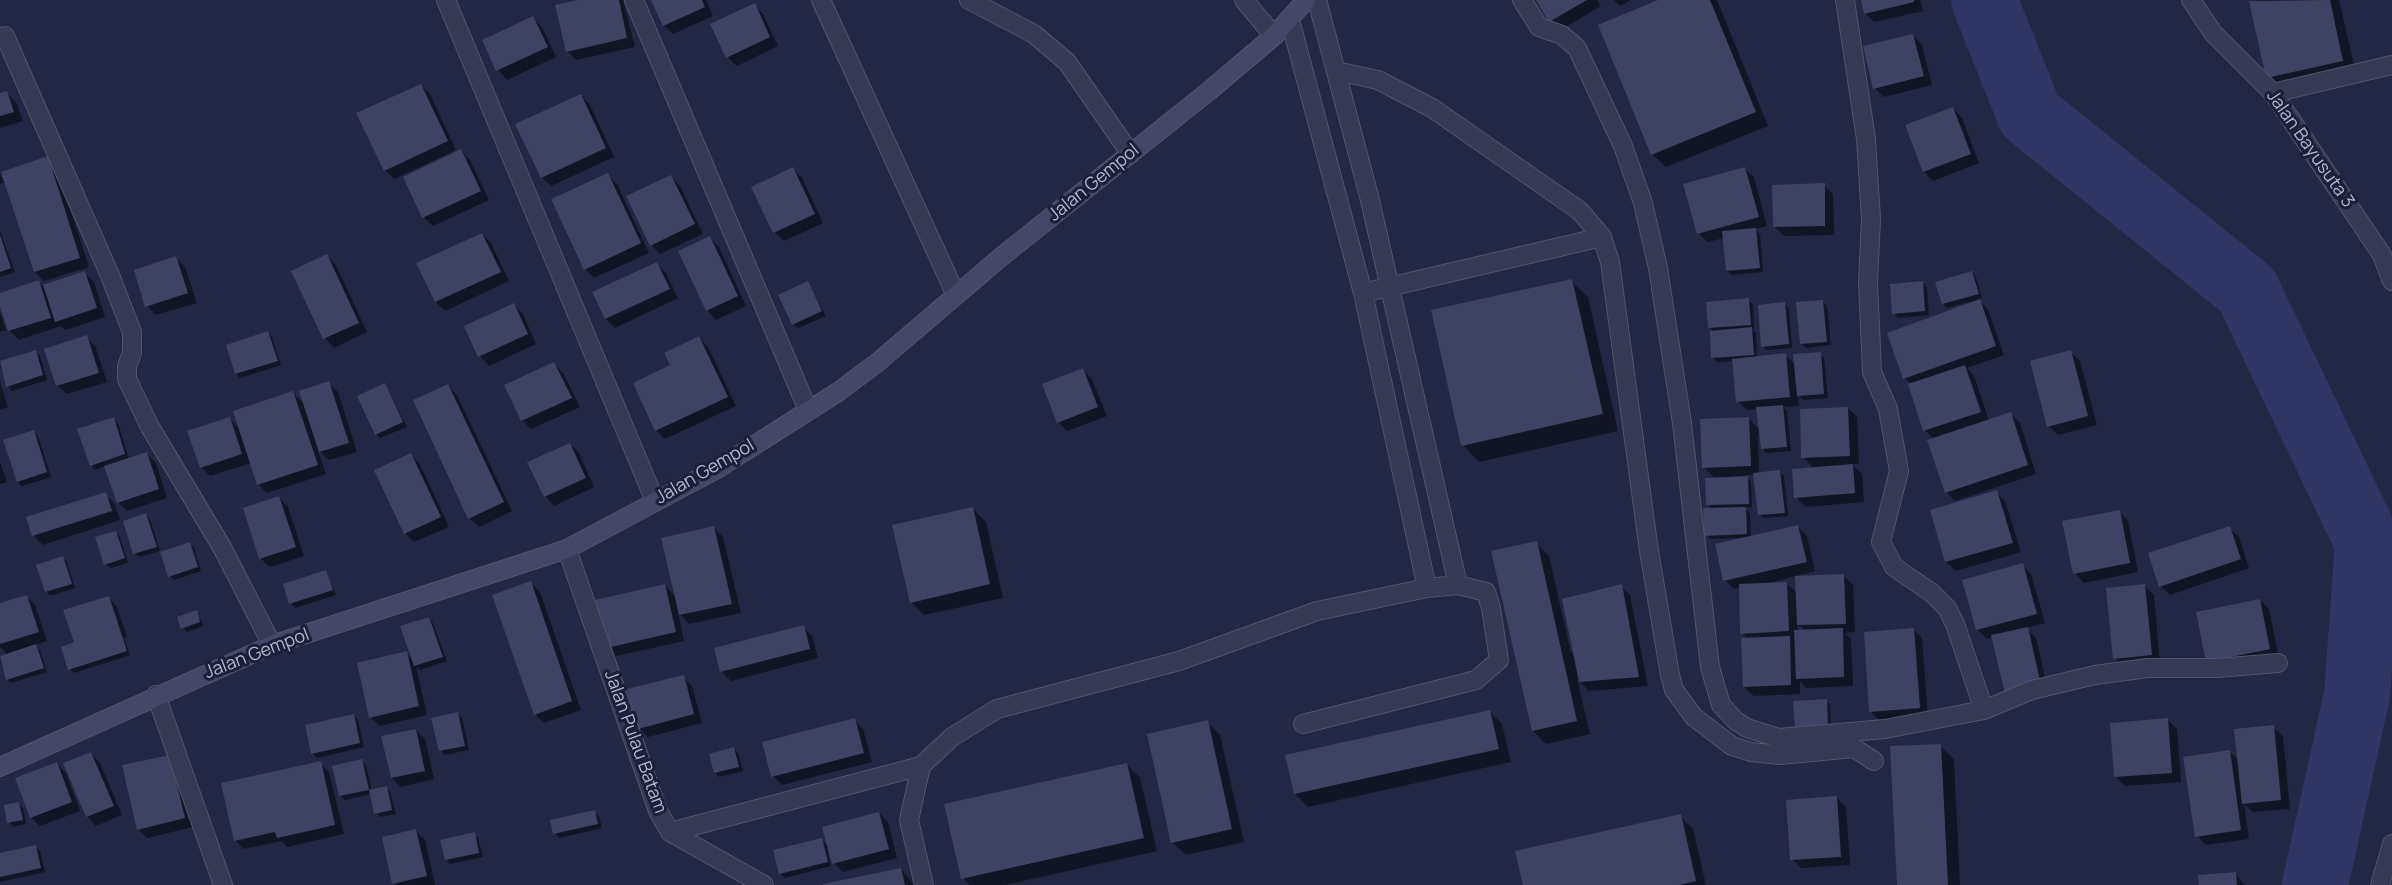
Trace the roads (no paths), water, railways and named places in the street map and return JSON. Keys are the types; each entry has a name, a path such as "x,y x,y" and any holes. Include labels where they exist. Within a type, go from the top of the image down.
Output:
{"main road":[{"name":"Jalan Gempol","path":"0,766 272,645 567,549 717,469 878,362 1274,36 1306,0"}],"street":[{"path":"446,0 655,501"},
{"path":"634,0 808,410"},
{"path":"820,0 956,296"},
{"path":"969,0 1034,34 1067,62 1130,153"},
{"path":"1244,0 1274,36"},
{"path":"1317,0 1390,286 1458,585"},
{"path":"1522,0 1539,27 1562,35 1577,48 1623,146 1643,203 1658,268 1682,423 1710,667 1721,705 1747,728 1779,738 1885,729 1984,710 2032,690 2095,675 2148,668 2217,668 2278,663"},
{"path":"1845,0 1866,139 1871,219 1868,283 1872,372 1888,409 1899,471 1881,542 1894,567 1932,593 1947,608 1955,624 1984,710"},
{"name":"Jalan Bayusuta 3","path":"2191,0 2214,33 2273,93 2382,255 2392,281"},
{"path":"1290,20 1364,293 1427,588"},
{"path":"5,36 110,273 132,333 132,353 127,366 127,379 150,427 223,549 272,645"},
{"path":"2273,93 2392,65"},
{"path":"1336,71 1378,80 1432,108 1580,212 1602,237 1610,262 1649,551 1674,690 1694,717 1732,746 1751,752 1780,755 1854,748 1875,761"},
{"path":"1364,293 1602,237"},
{"name":"Jalan Pulau Batam","path":"567,549 658,811 670,832 764,885"},
{"path":"670,832 921,766 952,737 997,709 1179,661 1317,611 1427,588 1458,585 1486,592 1499,660 1476,680 1303,724"},
{"path":"156,695 223,885"},
{"path":"921,766 909,820 924,885"},
{"path":"2380,885 2392,844"}],"waterway":[{"path":"1984,0 2030,115 2247,290 2368,543 2357,695 2315,885"}]}
